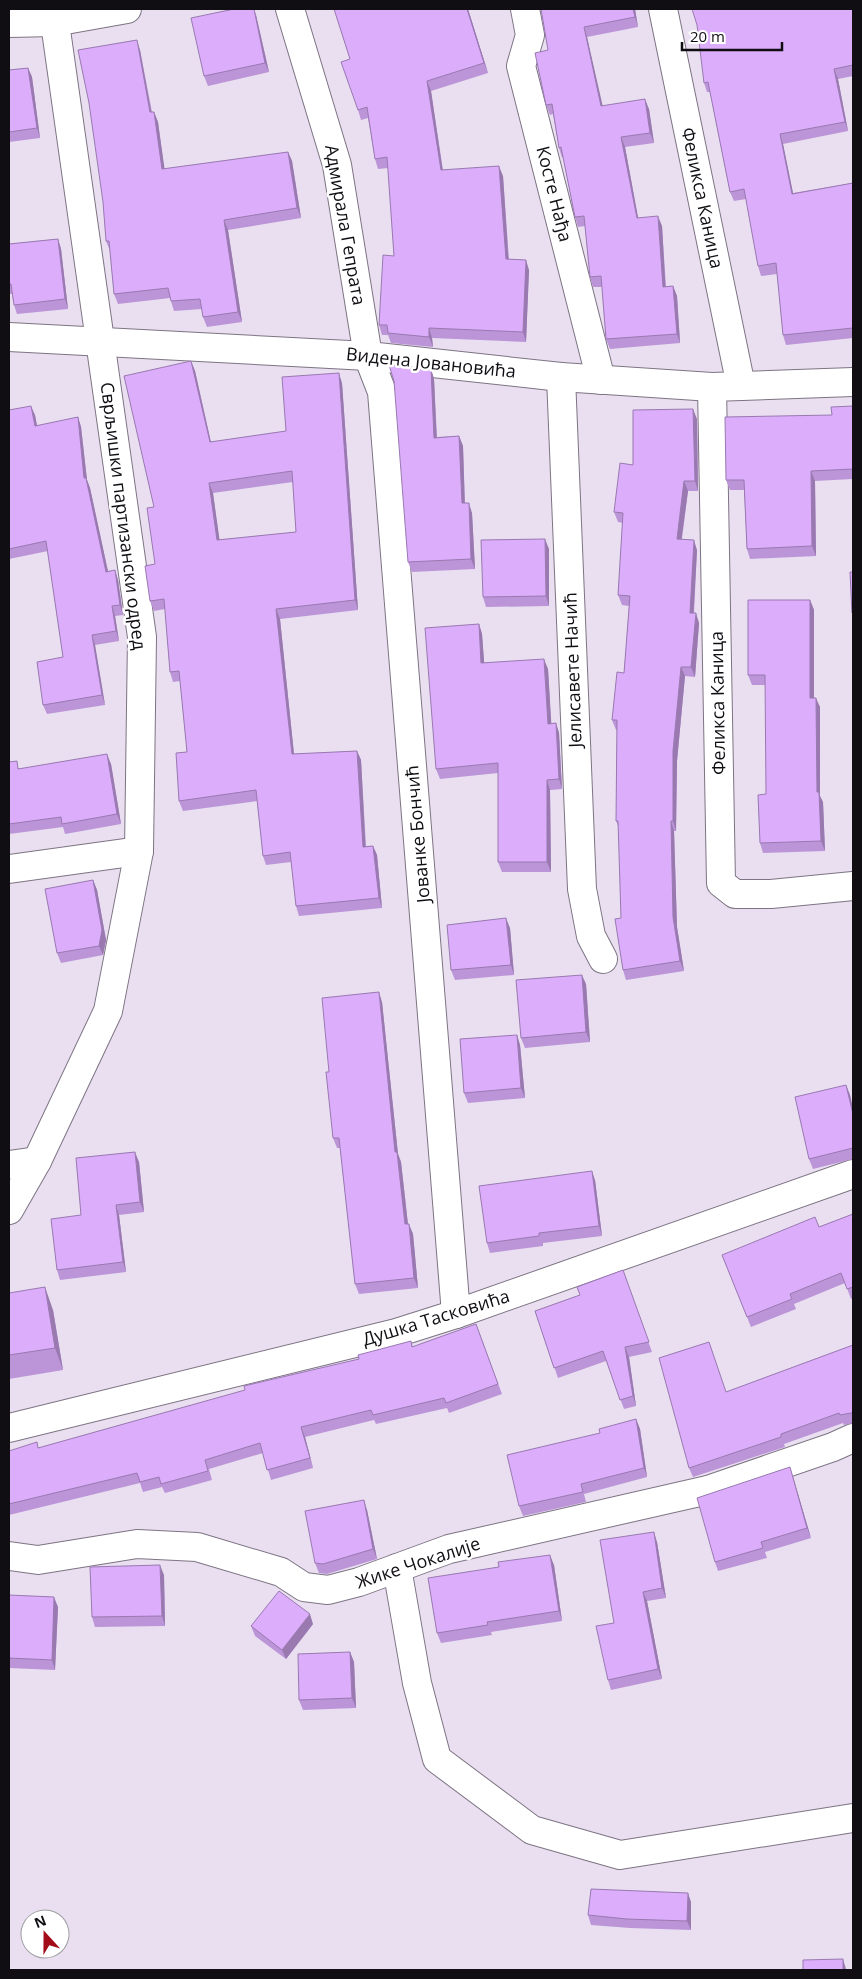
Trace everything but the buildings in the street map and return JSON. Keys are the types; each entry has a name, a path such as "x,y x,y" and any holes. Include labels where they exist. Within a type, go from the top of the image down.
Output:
{"street":[{"path":"9,23 54,15 127,9"},
{"name":"Адмирала Гепрата","path":"290,9 337,165 368,356"},
{"name":"Косте Нађа","path":"525,9 530,35 521,66 601,380"},
{"name":"Феликса Каница","path":"663,9 741,386"},
{"name":"Сврљишки партизански одред","path":"9,1210 37,1161 108,1011 139,851 142,637 54,15"},
{"name":"Видена Јовановића","path":"9,337 368,356 561,377 712,387 853,382"},
{"name":"Јованке Бончић","path":"368,356 382,392 456,1314"},
{"name":"Јелисавете Начић","path":"561,377 582,889 591,936 603,959"},
{"name":"Феликса Каница","path":"712,387 721,883 736,894 771,894 853,886"},
{"path":"9,869 139,851"},
{"path":"9,1165 37,1161"},
{"name":"Душка Тасковића","path":"9,1428 396,1333 456,1314 853,1174"},
{"name":"Жике Чокалије","path":"9,1556 38,1560 137,1544 197,1547 281,1572 304,1587 328,1590 359,1582 449,1549 708,1490 833,1447 853,1438"},
{"path":"398,1568 417,1683 437,1759 532,1830 620,1854 853,1818"}]}
